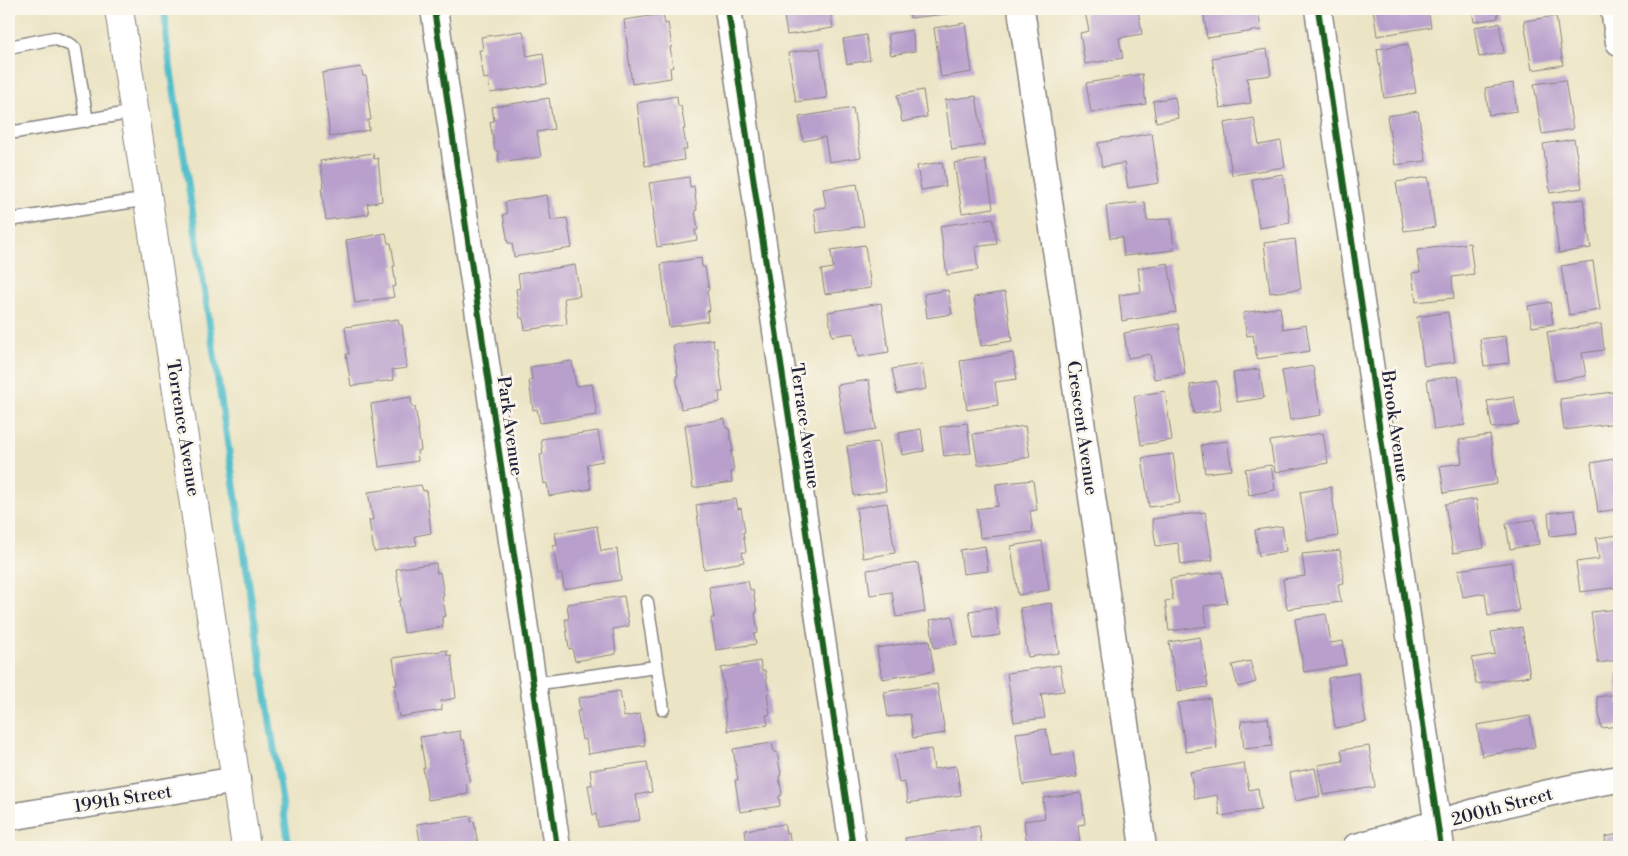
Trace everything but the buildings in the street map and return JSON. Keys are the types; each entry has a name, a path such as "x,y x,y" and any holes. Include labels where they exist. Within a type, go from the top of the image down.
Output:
{"main road":[{"name":"Torrence Avenue","path":"119,9 246,847"}],"street":[{"name":"Park Avenue","path":"434,9 557,847"},
{"name":"Terrace Avenue","path":"728,9 852,847"},
{"name":"Crescent Avenue","path":"1022,9 1144,847"},
{"name":"Brook Avenue","path":"1318,9 1440,835"},
{"path":"1614,9 1619,42"},
{"name":"200th Street","path":"1356,847 1440,835 1476,812 1619,779"},
{"name":"199th Street","path":"9,818 236,780"}],"lane":[{"path":"9,47 54,38 71,45 75,49 88,121"},
{"path":"9,128 15,132 135,112"},
{"path":"9,220 148,199"},
{"path":"647,602 663,709"},
{"path":"533,684 656,667"}],"waterway":[{"path":"165,9 166,38 289,847"}],"cycle path":[{"path":"434,9 557,847"},
{"path":"728,9 853,847"},
{"path":"1318,9 1441,847"}]}
